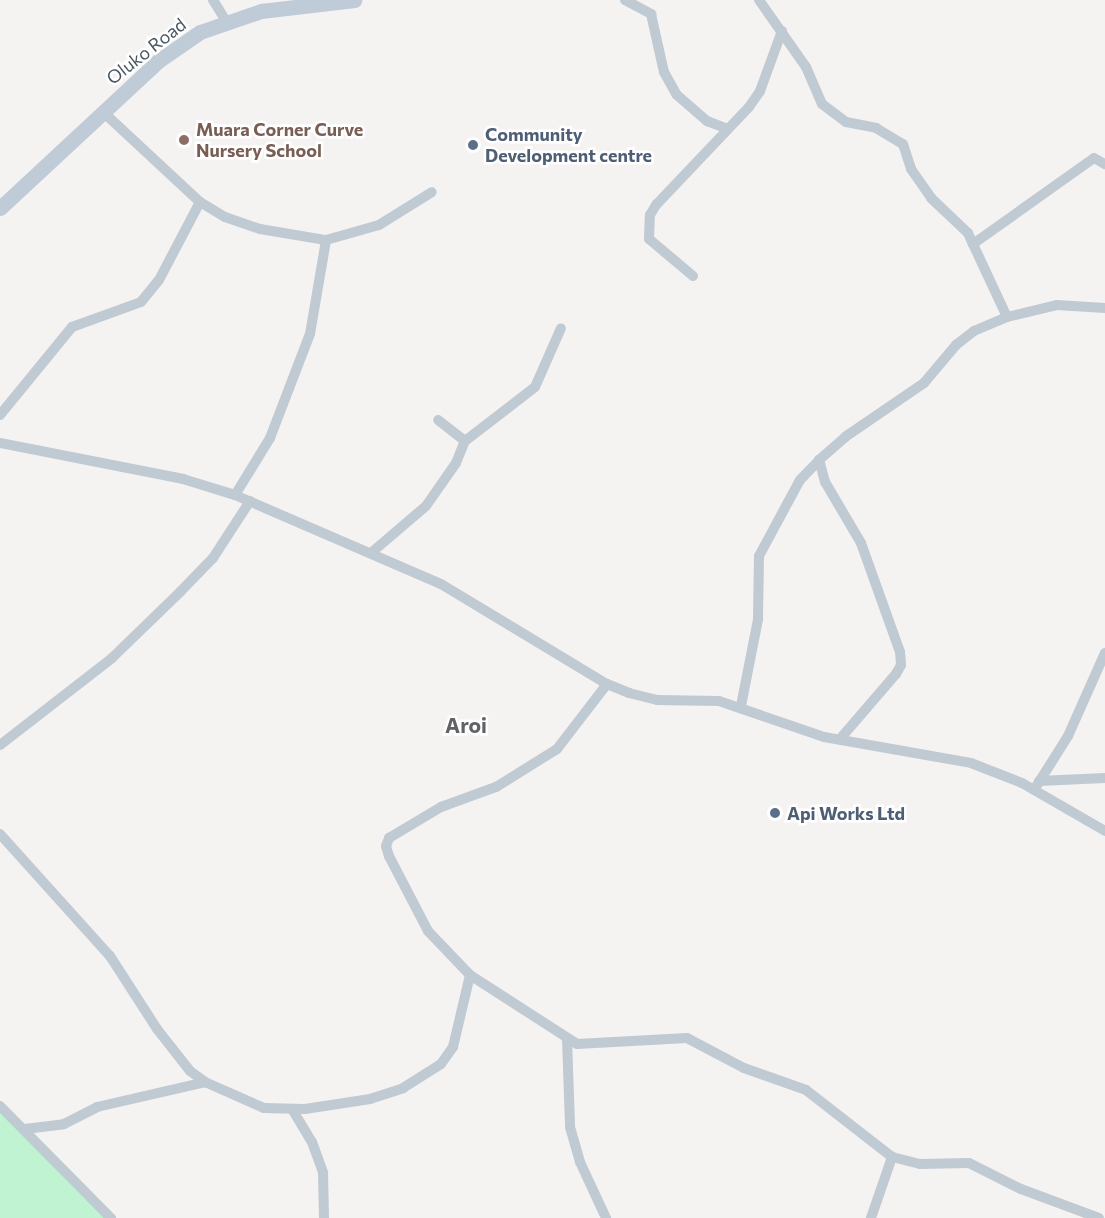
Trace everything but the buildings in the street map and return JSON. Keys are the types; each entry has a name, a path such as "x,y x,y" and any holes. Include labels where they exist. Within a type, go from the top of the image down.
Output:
{"main road":[{"name":"Oluko Road","path":"0,208 158,61 200,32 264,5 354,0"}],"street":[{"path":"213,0 227,22"},
{"path":"625,0 651,14 664,72 677,94 707,121 728,129"},
{"path":"759,0 806,67 822,104 846,122 876,128 903,144 911,168 931,198 968,233 1008,317"},
{"path":"693,276 649,239 650,215 656,205 728,129 760,91 782,31"},
{"path":"102,111 200,202 260,230 326,240 379,225 432,192"},
{"path":"973,244 1095,158 1105,164"},
{"path":"0,415 72,327 141,302 159,280 200,202"},
{"path":"235,495 270,438 310,334 326,240"},
{"path":"741,706 758,619 759,556 800,480 845,437 924,383 956,345 974,331 1008,317 1057,305 1105,308"},
{"path":"371,553 426,506 445,483 465,441 535,387 561,328"},
{"path":"438,420 465,441"},
{"path":"0,443 183,479 235,495 441,584 607,684 657,700 689,698 741,706 797,729 840,739 971,762 1036,785 1105,831"},
{"path":"819,460 825,482 861,543 900,652 901,665 896,674 840,739"},
{"path":"0,745 112,658 180,592 219,550 250,501"},
{"path":"1036,785 1068,736 1105,653"},
{"path":"607,684 557,749 496,787 441,807 389,838 386,846 389,856 428,931 470,975 567,1039 585,1046 671,1036 687,1038 744,1068 806,1090 892,1157 920,1164 969,1162 1021,1189 1099,1218"},
{"path":"1036,785 1105,778"},
{"path":"0,834 110,956 157,1029 205,1083 264,1108 292,1109 370,1099 428,1075 453,1047 470,975"},
{"path":"567,1039 570,1127 580,1162 606,1218"},
{"path":"25,1129 64,1124 97,1107 205,1083"},
{"path":"0,1106 111,1218"},
{"path":"292,1109 312,1142 323,1173 324,1218"},
{"path":"871,1218 892,1157"}],"green space":[{"path":"0,1109 116,1218 0,1218"}],"place":[{"name":"Muara Corner Curve Nursery School","path":"184,140"},
{"name":"Community Development centre","path":"473,145"},
{"name":"Api Works Ltd","path":"775,813"}],"district":[{"name":"Aroi","path":"466,725"}]}
